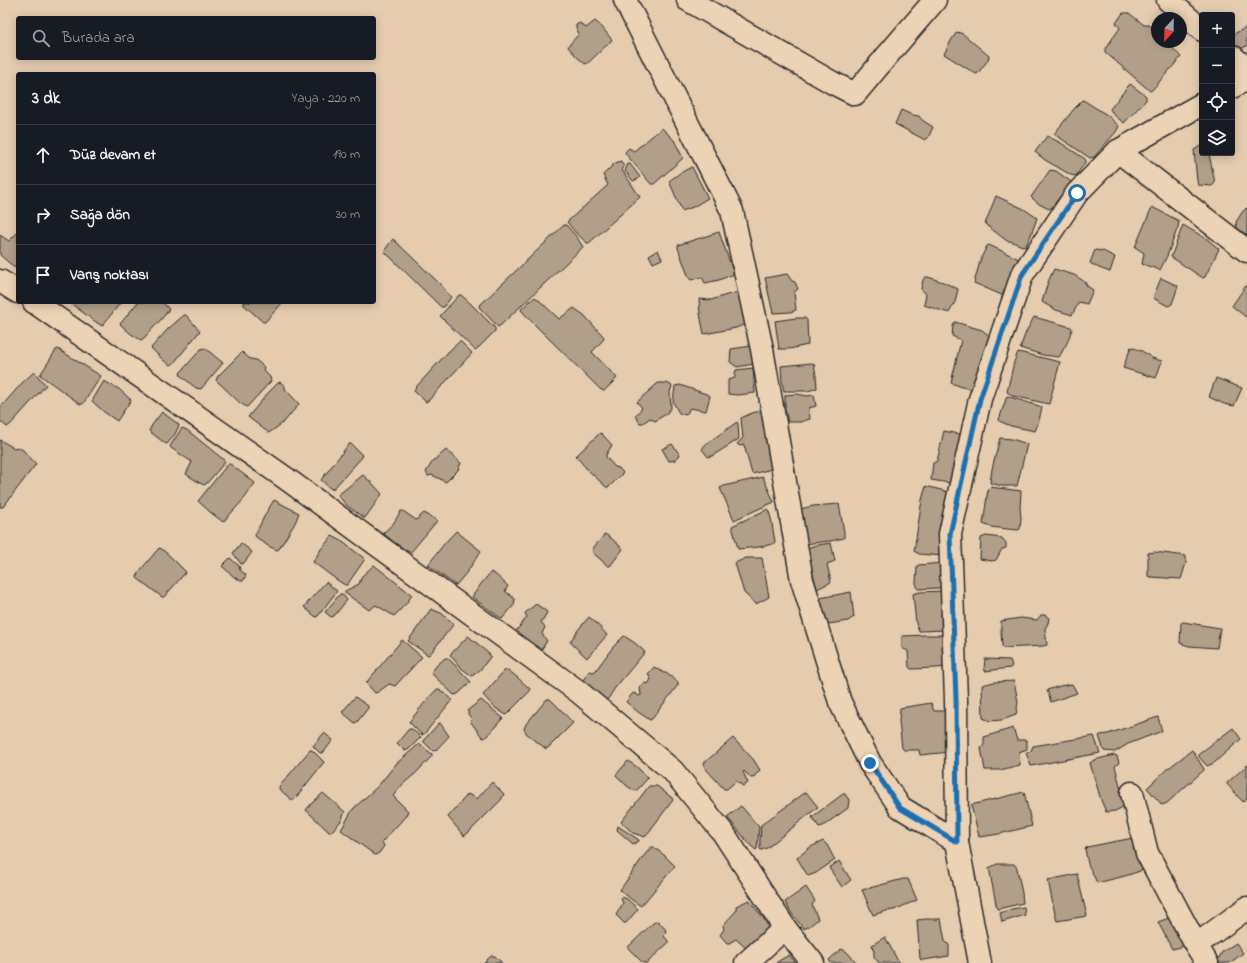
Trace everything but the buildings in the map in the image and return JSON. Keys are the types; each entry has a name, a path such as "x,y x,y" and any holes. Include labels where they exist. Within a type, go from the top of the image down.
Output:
{"street":[{"path":"625,0 732,211 762,349 802,580 840,702 870,763 900,808 957,842"},
{"path":"688,0 833,83 855,94 935,0"},
{"path":"1168,0 1199,27"},
{"path":"1235,59 1247,69"},
{"path":"1235,85 1247,79"},
{"path":"980,963 957,842 956,700 950,534 980,399 1022,275 1077,193 1118,151 1199,106"},
{"path":"1118,151 1247,251"},
{"path":"0,281 16,291"},
{"path":"37,304 284,477 579,692 673,771 724,834 785,928 813,963"},
{"path":"1132,794 1147,853 1202,954 1247,908"},
{"path":"746,963 785,928"}],"route":[{"path":"870,763 900,808 957,842 956,700 950,534 980,399 1022,275 1077,193"}]}
